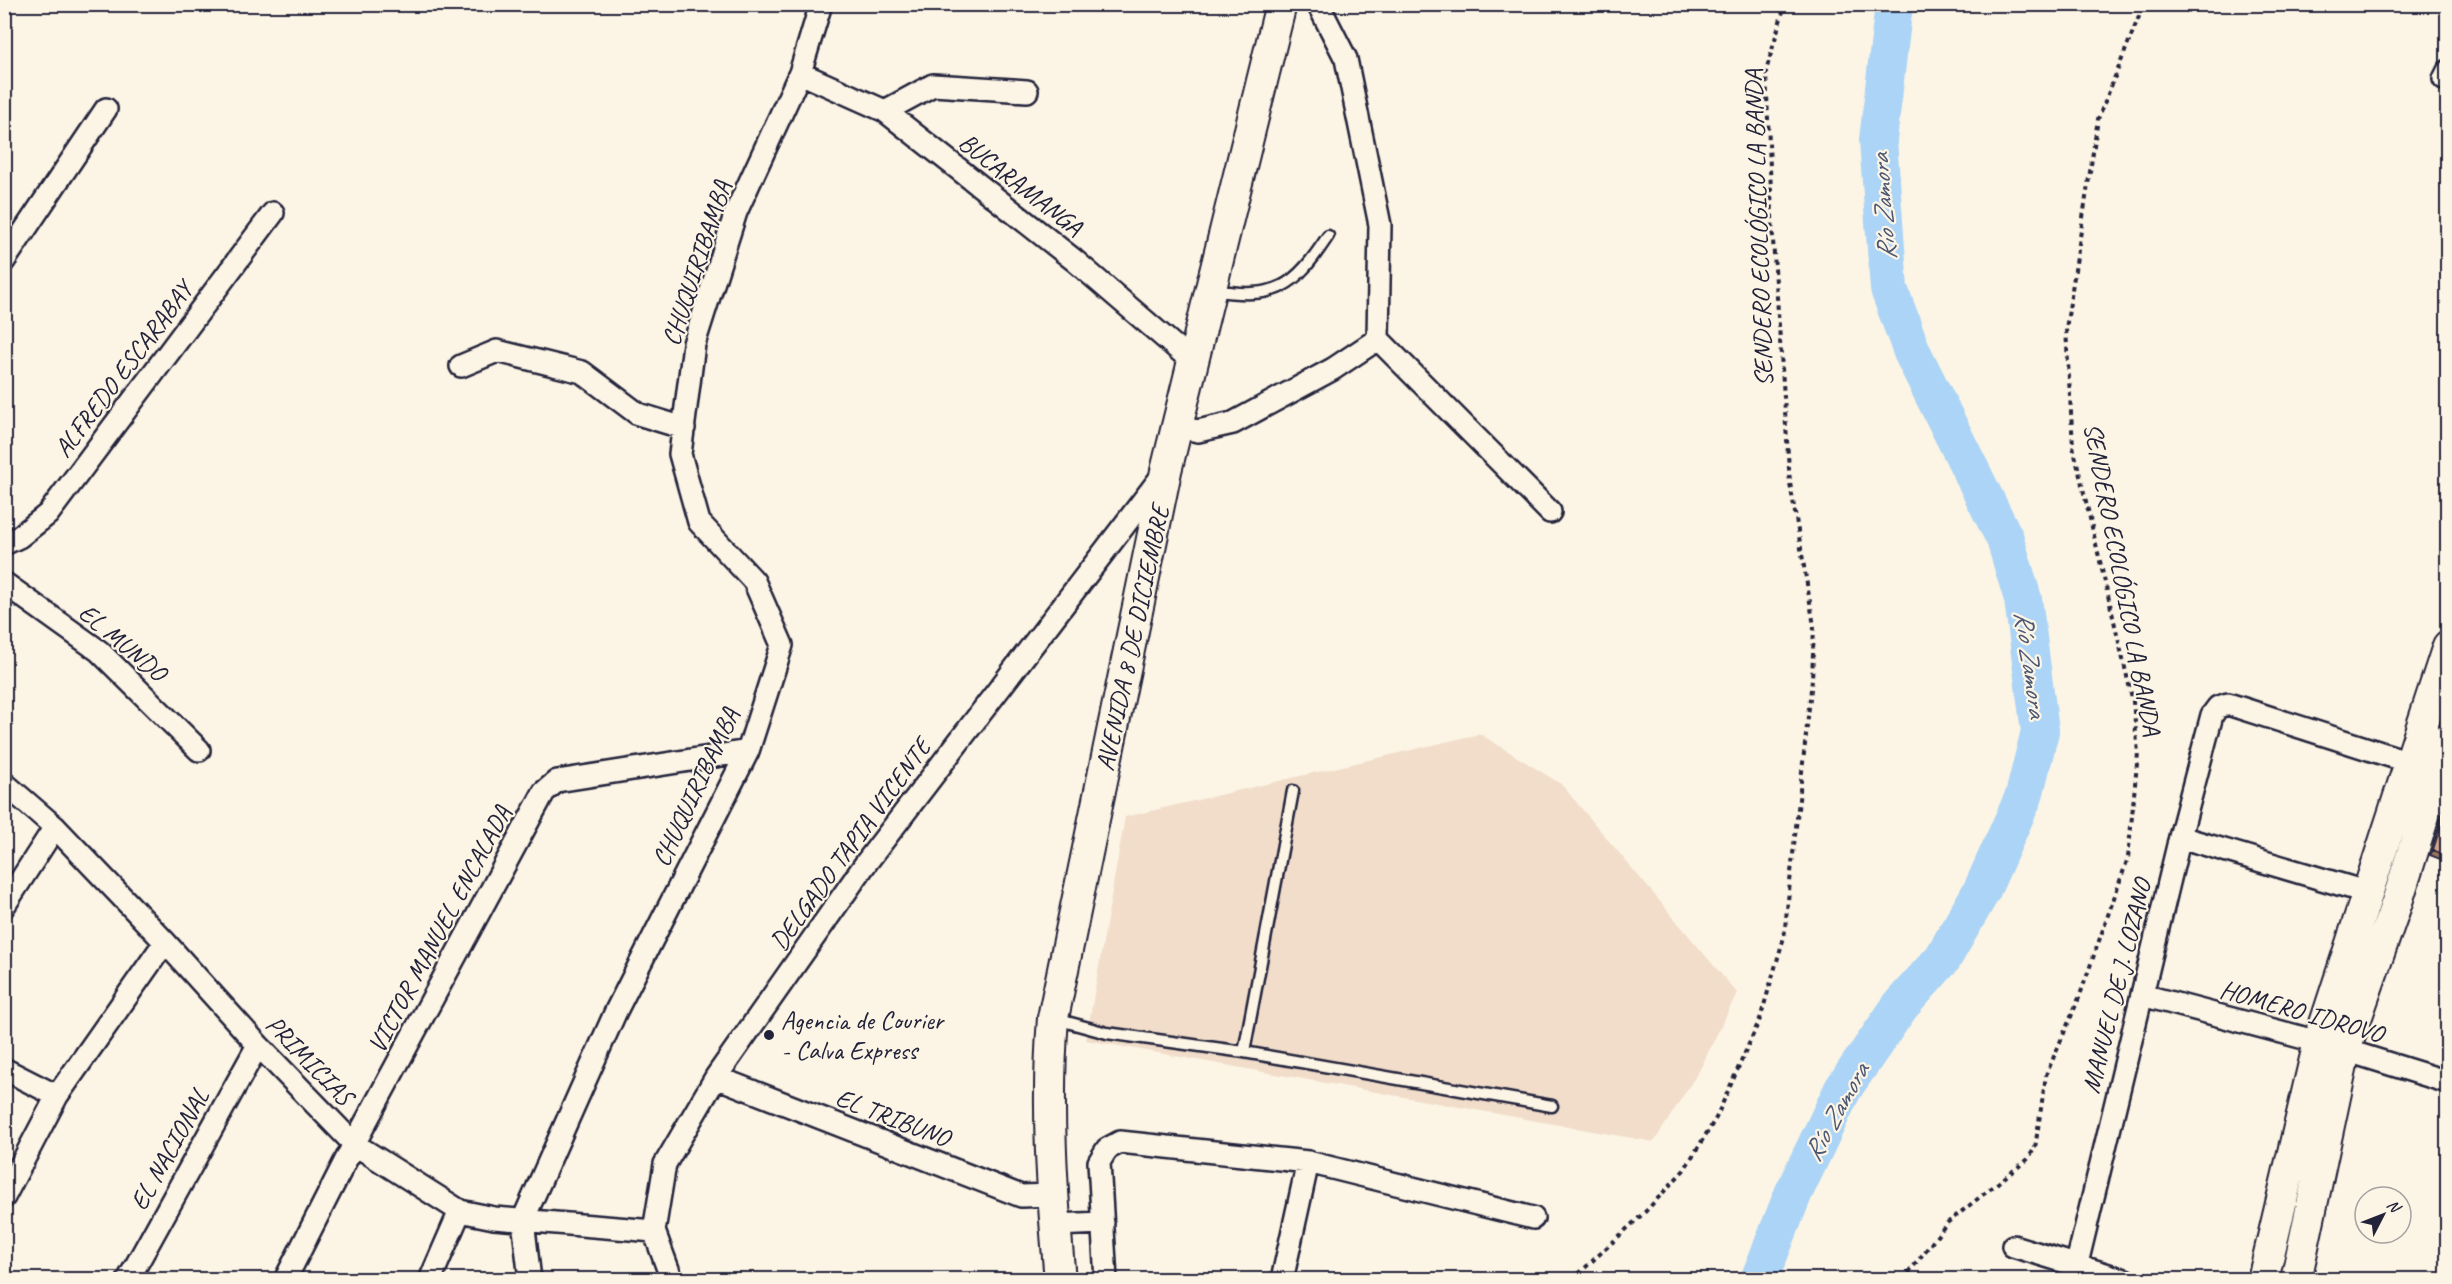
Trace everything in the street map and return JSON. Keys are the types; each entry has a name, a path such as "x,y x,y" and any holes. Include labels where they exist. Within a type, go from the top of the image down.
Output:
{"main road":[{"name":"AVENIDA 8 DE DICIEMBRE","path":"1060,1280 1053,1196 1049,1071 1053,1018 1166,471 1281,4"},
{"path":"2296,1280 2318,1176 2332,1046 2369,893 2409,762 2448,646"},
{"path":"2263,1280 2289,1169 2332,1046 2397,902 2442,774 2448,739"},
{"path":"2289,1169 2318,1176"}],"street":[{"name":"CHUQUIRIBAMBA","path":"523,1220 616,1011 748,751 782,645 753,581 699,522 680,454 694,344 736,212 800,73 821,4"},
{"path":"1318,4 1346,59 1380,225 1378,339 1550,512"},
{"name":"BUCARAMANGA","path":"800,73 885,111 1074,260 1192,362"},
{"path":"885,111 933,85 1027,91"},
{"path":"4,261 106,109"},
{"name":"ALFREDO ESCARABAY","path":"4,544 19,537 48,514 273,213"},
{"path":"1178,428 1198,431 1233,423 1333,369 1378,339"},
{"path":"461,366 497,351 582,372 638,414 684,428"},
{"name":"DELGADO TAPIA VICENTE","path":"672,1280 654,1231 665,1164 716,1077 866,863 1166,471"},
{"name":"EL MUNDO","path":"4,583 99,651 199,750"},
{"name":"MANUEL DE J. LOZANO","path":"2075,1272 2180,837 2212,715 2218,707 2228,704 2409,762"},
{"name":"VICTOR MANUEL ENCALADA","path":"285,1280 354,1144 544,792 558,781 748,751"},
{"name":"PRIMICIAS","path":"4,783 55,827 165,942 258,1045 354,1144 460,1211 494,1218 654,1231"},
{"path":"4,906 55,827"},
{"path":"2180,837 2369,893"},
{"path":"4,1197 57,1096 165,942"},
{"name":"HOMERO IDROVO","path":"2142,995 2332,1046 2448,1082"},
{"name":"EL NACIONAL","path":"128,1280 258,1045"},
{"path":"4,1069 57,1096"},
{"name":"EL TRIBUNO","path":"716,1077 1021,1196 1053,1196"},
{"path":"1106,1280 1099,1162 1107,1149 1120,1142 1308,1162 1533,1218"},
{"path":"1282,1280 1308,1162"},
{"path":"430,1280 460,1211"},
{"path":"523,1220 530,1280"},
{"path":"1055,1225 1103,1223"},
{"path":"2013,1246 2075,1272 2125,1280"}],"lane":[{"path":"1210,289 1236,294 1265,294 1294,279 1312,261 1328,236"},
{"path":"1244,1052 1293,791"},
{"path":"1053,1018 1107,1033 1244,1052 1552,1106"}],"path":[{"name":"SENDERO ECOLÓGICO LA BANDA","path":"1572,1280 1646,1211 1684,1170 1716,1118 1760,1018 1784,937 1812,680 1814,626 1790,483 1773,240 1766,71 1785,4"},
{"name":"SENDERO ECOLÓGICO LA BANDA","path":"1903,1280 1947,1223 2027,1160 2035,1148 2046,1075 2079,999 2128,858 2138,753 2133,702 2073,446 2066,329 2098,119 2144,4"}],"shaded area":[{"path":"1480,734 1561,784 1737,993 1700,1069 1654,1142 1086,1040 1125,817"}],"building":[{"path":"2448,804 2448,856 2433,850"}],"waterway":[{"name":"Río Zamora","path":"1759,1280 1793,1194 1843,1089 1901,1005 1943,958 1982,890 2024,796 2040,731 2023,599 2005,539 1912,352 1889,289 1878,140 1894,4"}],"place":[{"name":"Agencia de Courier - Calva Express","path":"769,1035"}]}
